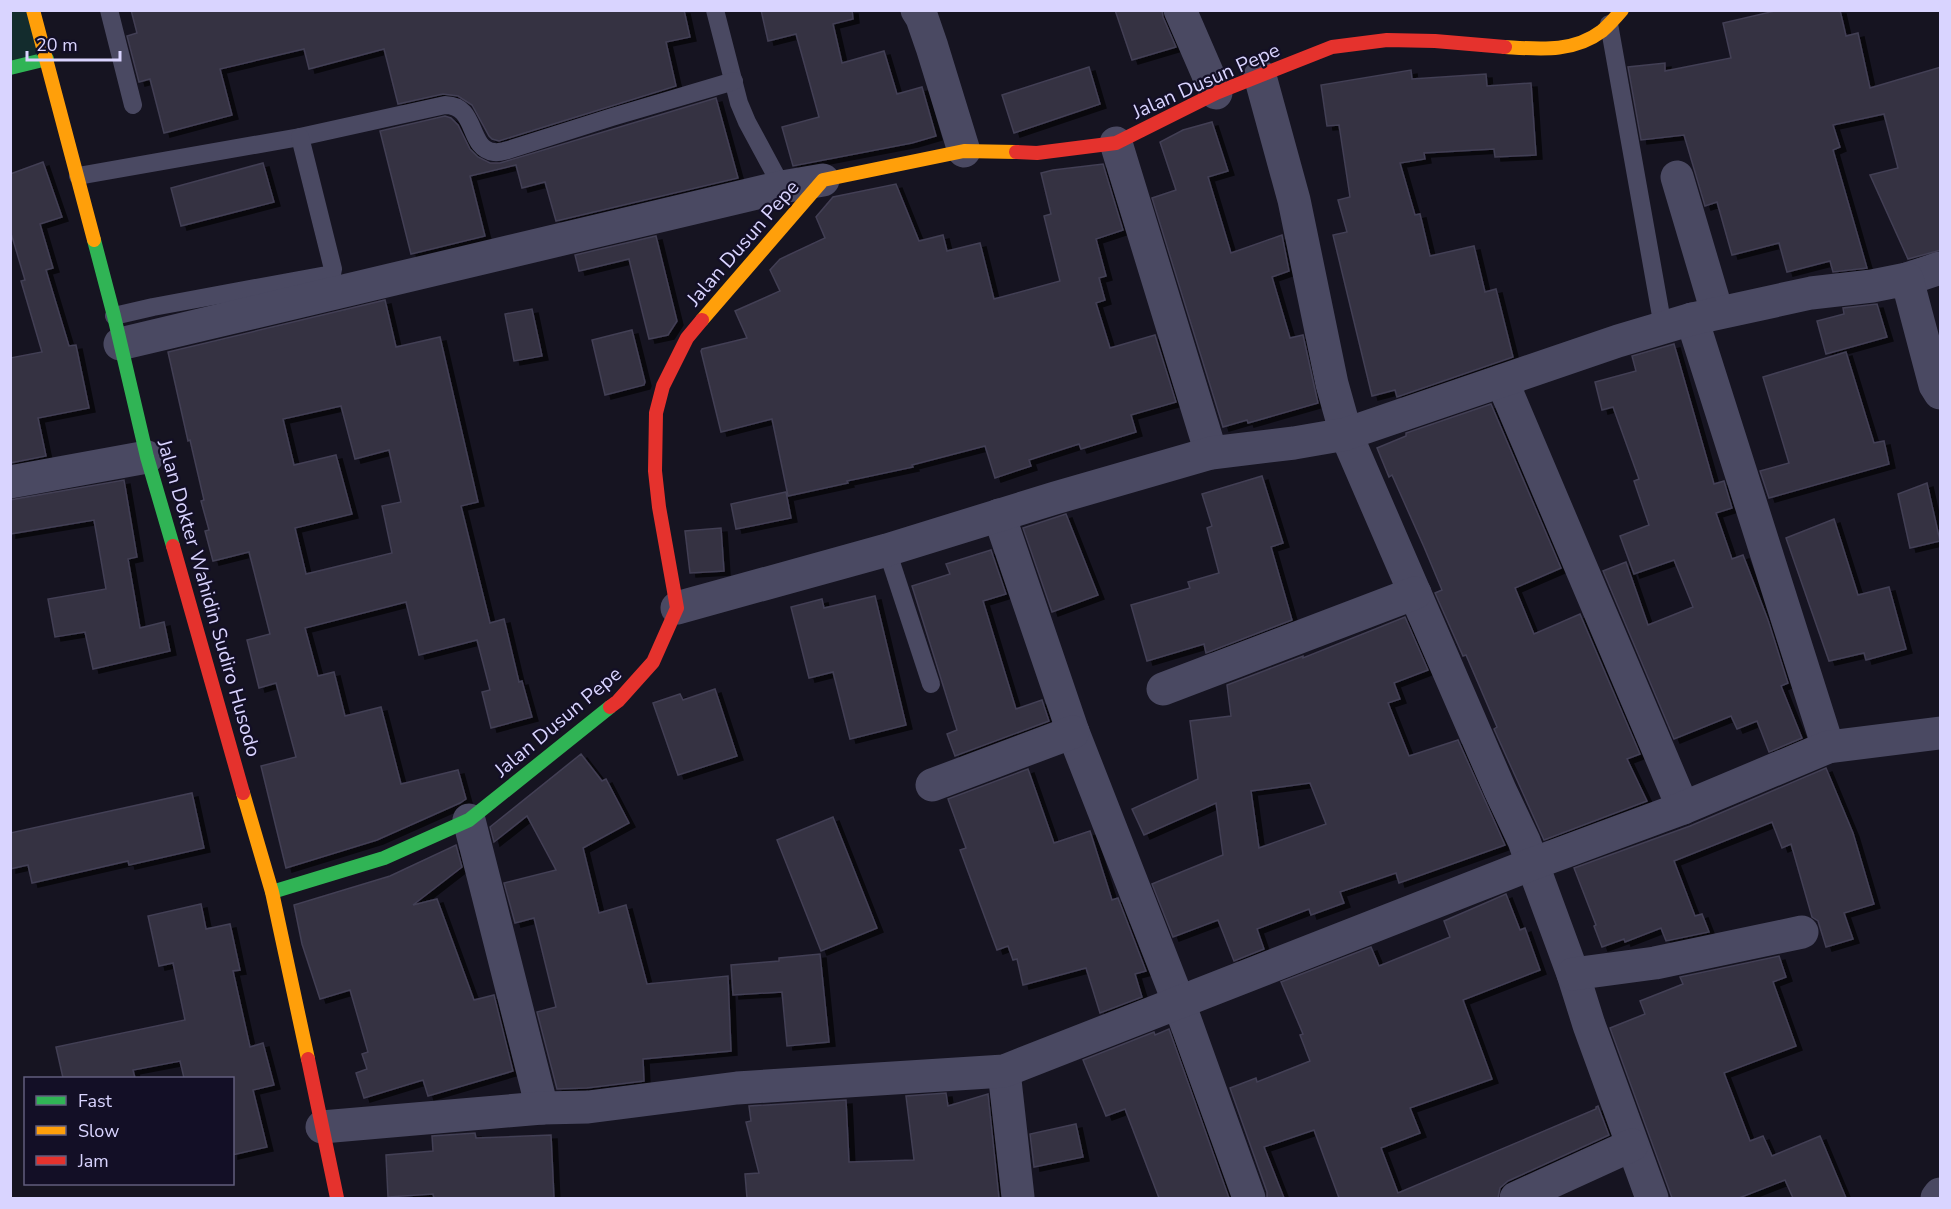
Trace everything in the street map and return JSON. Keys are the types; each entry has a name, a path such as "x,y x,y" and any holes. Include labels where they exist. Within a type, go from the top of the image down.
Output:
{"street":[{"name":"Jalan Dokter Wahidin Sudiro Husodo","path":"33,10 78,176 147,457 272,892 337,1198"},
{"path":"917,10 932,47 964,151"},
{"path":"1180,10 1216,93"},
{"name":"Jalan Dusun Pepe","path":"272,892 384,858 469,820 618,701 654,662 677,608 659,507 656,471 656,413 663,386 687,338 823,180 964,151 1037,153 1116,143 1216,93 1332,47 1387,40 1435,40 1548,50 1575,45 1602,31 1622,10"},
{"path":"10,68 46,59"},
{"path":"1260,76 1294,200 1332,384 1346,434 1524,841 1652,1198"},
{"path":"1116,143 1210,453"},
{"path":"1677,177 1690,319 1828,747"},
{"path":"117,330 823,180"},
{"path":"677,608 887,550 1210,453 1346,434 1618,340 1690,319 1811,293 1872,286 1907,279 1941,268"},
{"path":"1907,279 1935,385 1941,393"},
{"path":"1502,381 1683,808"},
{"path":"10,482 147,457"},
{"path":"999,515 1073,732 1179,1003 1249,1198"},
{"path":"1163,689 1415,593"},
{"path":"932,785 1073,732"},
{"path":"322,1127 542,1108 588,1107 737,1089 1004,1071 1532,864 1683,808 1828,747 1941,733"},
{"path":"469,820 542,1108"},
{"path":"1573,974 1655,963 1802,932"},
{"path":"1004,1071 1018,1197"},
{"path":"1516,1198 1632,1145"},
{"path":"1937,1198 1941,1194"}],"lane":[{"path":"109,10 133,105"},
{"path":"715,10 739,104 782,188"},
{"path":"1608,24 1690,319"},
{"path":"78,176 300,137 445,105 454,105 461,110 482,147 494,153 734,81"},
{"path":"117,330 153,307 332,274 333,268 300,137"},
{"path":"887,550 931,684"}],"green space":[{"path":"11,11 36,11 49,63 11,74"}],"building":[{"path":"131,10 684,10 690,37 666,42 676,86 499,141 489,136 472,105 458,96 443,94 398,104 384,49 309,69 304,49 220,69 232,115 164,133 150,79 139,82 127,36 137,33"},
{"path":"761,10 852,10 853,19 833,24 842,63 884,51 897,94 922,87 936,136 912,143 793,166 782,127 819,117 796,34 768,41"},
{"path":"1115,10 1162,10 1176,47 1132,60"},
{"path":"1779,10 1840,10 1846,36 1858,33 1870,88 1941,67 1941,250 1908,259 1870,175 1898,168 1884,114 1833,125 1840,147 1833,150 1867,268 1833,272 1830,261 1787,272 1779,243 1732,255 1717,202 1705,206 1684,135 1641,140 1628,67 1665,63 1665,71 1731,58 1723,23"},
{"path":"1089,67 1100,104 1014,133 1002,95"},
{"path":"1411,70 1412,79 1486,74 1487,86 1531,83 1536,155 1495,157 1494,149 1424,153 1425,159 1400,163 1415,215 1420,214 1430,256 1474,246 1485,292 1496,289 1513,357 1397,397 1395,390 1372,396 1333,235 1347,232 1338,200 1350,197 1339,125 1327,126 1321,85"},
{"path":"716,98 738,178 556,221 545,182 522,188 516,165 470,176 485,236 411,254 380,131 445,116 458,125 470,149 478,157 490,163 500,163"},
{"path":"1212,122 1228,171 1208,177 1231,253 1282,235 1289,271 1272,277 1290,338 1303,335 1318,403 1248,423 1247,420 1223,427 1152,198 1176,190 1160,142 1183,130"},
{"path":"43,162 62,217 40,224 53,268 46,270 69,346 76,345 89,408 38,418 46,456 10,463 10,358 42,352 21,281 25,280 10,230 10,174"},
{"path":"263,163 274,202 181,226 171,188"},
{"path":"1103,164 1123,230 1096,239 1106,276 1099,278 1105,300 1096,303 1110,348 1155,335 1176,402 1131,415 1136,432 1081,449 1079,444 1029,460 1031,466 995,478 985,446 912,465 913,467 788,496 772,419 721,432 701,351 747,338 735,311 780,291 770,270 780,259 825,238 816,217 833,197 896,184 919,241 943,235 947,251 980,243 994,299 1060,281 1044,216 1051,214 1041,173"},
{"path":"656,236 677,321 668,335 649,339 629,259 579,271 575,255"},
{"path":"385,300 396,347 440,337 478,502 461,506 490,623 504,619 519,682 522,681 532,717 491,728 482,692 490,690 477,640 419,655 406,602 305,628 318,676 334,672 345,716 381,707 401,784 458,770 466,799 460,803 377,840 286,868 261,766 296,757 276,683 259,688 247,640 270,634 249,552 213,561 205,531 209,530 201,501 204,500 168,352","holes":["341,406 355,459 389,450 401,502 382,506 392,553 306,574 295,528 352,514 336,455 294,465 283,419"]},
{"path":"1877,304 1887,337 1826,354 1817,321 1844,314 1843,308"},
{"path":"532,309 542,356 514,361 505,314"},
{"path":"632,330 644,385 605,395 592,340"},
{"path":"1674,344 1714,484 1724,481 1732,508 1716,513 1732,559 1743,555 1768,620 1788,683 1781,686 1802,738 1769,752 1757,721 1737,729 1731,716 1674,739 1603,571 1626,562 1648,625 1693,607 1674,560 1634,574 1620,536 1649,525 1634,481 1639,479 1613,407 1602,410 1595,382 1636,371 1632,356"},
{"path":"1846,352 1874,443 1884,441 1889,464 1769,498 1760,471 1789,463 1763,377"},
{"path":"1491,404 1561,568 1515,588 1534,634 1580,614 1640,754 1627,759 1647,801 1544,840 1494,729 1497,727 1466,655 1463,656 1435,593 1442,590 1424,547 1392,475 1389,477 1377,448 1406,436 1406,433"},
{"path":"1262,476 1283,543 1271,547 1292,620 1206,653 1204,644 1147,661 1131,605 1190,588 1188,582 1219,573 1207,528 1212,526 1202,494"},
{"path":"124,480 137,557 128,559 140,628 164,622 170,651 93,669 85,632 55,637 48,599 106,589 94,520 10,534 10,500"},
{"path":"1927,483 1940,541 1910,548 1898,494"},
{"path":"786,492 791,518 736,529 731,504"},
{"path":"1066,514 1098,595 1052,612 1023,528"},
{"path":"1834,519 1858,595 1889,587 1906,649 1866,660 1864,653 1829,661 1786,538"},
{"path":"721,528 724,571 690,573 685,531"},
{"path":"991,550 1006,594 983,601 1016,709 1042,700 1049,721 955,756 947,734 957,730 912,586 950,574 946,564"},
{"path":"875,596 906,725 850,739 833,672 809,678 791,607 822,599 824,608"},
{"path":"1405,617 1428,670 1394,683 1400,699 1388,703 1409,756 1458,740 1505,845 1399,883 1396,873 1340,892 1344,903 1311,915 1309,909 1257,929 1264,949 1234,961 1218,920 1173,937 1152,884 1223,855 1216,803 1144,835 1132,809 1198,779 1190,721 1231,716 1227,685 1303,656 1303,658","holes":["1310,783 1326,824 1259,848 1251,791"]},
{"path":"715,689 737,756 678,775 653,703 680,694 683,700"},
{"path":"581,754 602,781 606,779 629,823 583,848 599,913 626,905 647,984 728,976 731,1051 643,1059 644,1081 557,1089 537,1012 556,1007 534,918 515,923 504,883 556,870 527,816 494,842 490,827"},
{"path":"1826,768 1853,833 1874,904 1844,913 1853,939 1826,947 1818,921 1812,917 1791,844 1782,848 1772,822 1674,861 1695,916 1702,914 1709,932 1666,941 1661,928 1625,942 1624,939 1602,947 1574,868 1690,826"},
{"path":"1028,769 1054,843 1090,831 1112,900 1118,898 1146,971 1135,974 1142,997 1100,1013 1086,968 1023,985 1017,959 1013,960 1008,946 997,950 960,850 966,848 948,799"},
{"path":"192,793 204,848 129,865 128,861 32,883 28,865 10,869 10,833"},
{"path":"833,817 877,928 821,951 777,840"},
{"path":"456,845 462,867 413,905 437,899 474,1000 494,995 513,1071 428,1096 423,1080 364,1098 356,1073 367,1069 362,1054 368,1052 350,990 320,999 302,944 294,905 390,876"},
{"path":"1506,894 1520,930 1525,928 1540,970 1463,1000 1492,1079 1410,1108 1420,1133 1381,1148 1398,1193 1596,1109 1598,1106 1609,1135 1508,1181 1500,1188 1498,1198 1339,1198 1314,1130 1264,1147 1284,1198 1267,1198 1267,1192 1230,1088 1256,1078 1257,1082 1310,1061 1300,1035 1303,1034 1281,982 1371,947 1379,966 1450,937 1444,921"},
{"path":"201,904 206,929 230,924 240,970 233,971 250,1047 263,1043 274,1085 253,1090 267,1147 234,1155 234,1077 184,1077 180,1061 133,1070 135,1077 63,1077 56,1047 185,1020 173,963 159,966 148,916"},
{"path":"820,954 829,1042 787,1046 782,992 733,995 731,965 779,961 779,958"},
{"path":"1779,956 1786,977 1773,982 1796,1046 1724,1073 1750,1141 1763,1136 1772,1156 1820,1136 1846,1198 1793,1198 1785,1180 1739,1198 1672,1198 1610,1028 1645,1014 1640,1001 1683,984 1680,977"},
{"path":"1169,1029 1229,1198 1159,1198 1125,1109 1106,1116 1083,1060 1154,1032 1155,1035"},
{"path":"946,1093 948,1106 988,1094 999,1198 747,1198 745,1174 759,1173 746,1122 751,1121 749,1106 846,1100 849,1162 914,1160 906,1096"},
{"path":"1076,1124 1083,1157 1034,1167 1030,1134"},
{"path":"475,1133 476,1138 551,1135 554,1198 434,1198 433,1194 388,1197 386,1155 433,1151 432,1136"}],"traffic: fast":[{"path":"10,68 47,59"},
{"path":"94,240 147,457 173,546"},
{"path":"272,892 384,858 469,820 610,707"}],"traffic: slow":[{"path":"33,10 94,240"},
{"path":"1505,47 1555,48 1579,43 1602,31 1622,10"},
{"path":"702,320 823,180 964,151 1016,152"},
{"path":"243,793 272,892 308,1059"}],"traffic: jam":[{"path":"1016,152 1037,153 1116,143 1216,93 1332,47 1387,40 1435,41 1505,47"},
{"path":"610,707 653,662 677,608 655,471 656,413 663,386 687,338 702,320"},
{"path":"173,546 243,793"},
{"path":"308,1059 337,1198"}]}
